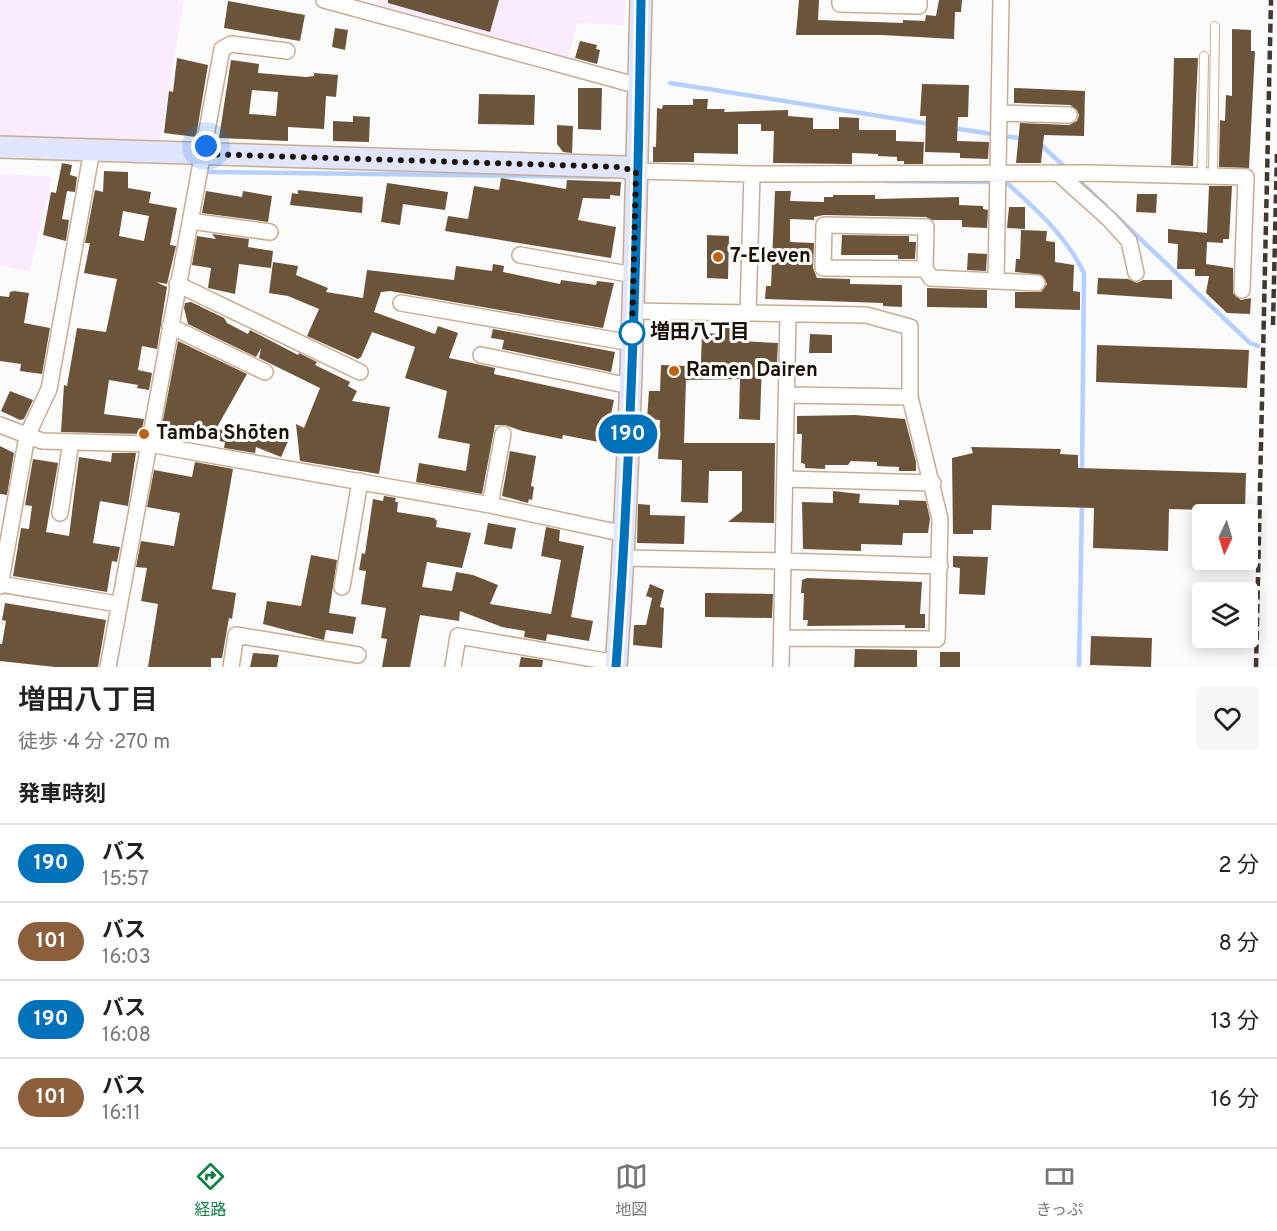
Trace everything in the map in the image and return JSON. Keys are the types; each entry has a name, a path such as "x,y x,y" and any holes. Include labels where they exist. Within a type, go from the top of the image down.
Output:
{"main road":[{"path":"616,665 625,534 641,0"},
{"path":"0,147 618,167 636,171"}],"street":[{"path":"324,0 639,86"},
{"path":"840,0 840,4 919,6 919,0"},
{"path":"996,280 1000,175 1001,0"},
{"path":"108,667 117,604 149,444 177,284 204,154 222,49 231,44 287,51"},
{"path":"1000,113 1069,115"},
{"path":"92,150 49,389 27,436 7,504 0,585 117,604"},
{"path":"636,171 752,174 1068,174 1246,177 1242,290"},
{"path":"748,314 752,174"},
{"path":"1068,174 1129,241 1136,273"},
{"path":"190,221 270,232"},
{"path":"925,269 824,267 824,225 926,227 925,269 931,278 1037,283"},
{"path":"520,255 634,275"},
{"path":"177,284 360,372"},
{"path":"402,303 632,343"},
{"path":"633,311 866,315 910,327 910,397 940,519 937,639 782,638"},
{"path":"781,667 788,315"},
{"path":"170,326 265,372"},
{"path":"481,355 630,386"},
{"path":"786,395 910,397"},
{"path":"0,425 42,441 149,444 490,505 625,534"},
{"path":"490,505 502,434"},
{"path":"60,513 71,442"},
{"path":"785,479 933,483"},
{"path":"342,587 360,481"},
{"path":"624,558 939,567"},
{"path":"231,667 236,635 358,655"},
{"path":"453,667 458,636 616,665"}],"lane":[{"path":"1207,176 1215,26"},
{"path":"1204,56 1207,176"}],"shaded area":[{"path":"0,0 184,0 160,140 0,136"},
{"path":"378,0 625,0 624,25 577,23 568,59 375,6"},
{"path":"0,174 52,177 30,272 0,265"}],"building":[{"path":"388,0 499,0 490,32 388,3"},
{"path":"799,0 819,0 818,20 903,23 903,20 925,21 926,15 936,16 939,0 962,0 961,12 955,12 954,39 882,35 796,35"},
{"path":"228,1 305,15 300,41 224,28"},
{"path":"335,28 348,30 345,50 332,47"},
{"path":"1232,29 1251,30 1251,51 1255,51 1249,168 1219,167 1220,120 1225,121 1226,95 1232,96"},
{"path":"580,41 597,45 596,49 600,50 597,64 575,58"},
{"path":"177,58 208,65 196,137 164,133 169,91 173,92"},
{"path":"1174,58 1198,58 1193,166 1171,165"},
{"path":"231,60 259,64 258,73 306,77 314,76 314,73 338,75 336,97 326,96 324,129 288,127 288,141 219,138","holes":["252,90 278,92 276,116 249,114"]},
{"path":"922,84 969,85 968,117 958,117 957,141 989,142 988,159 960,158 960,153 925,152 926,116 920,116"},
{"path":"578,88 602,88 601,130 578,129"},
{"path":"1014,88 1085,91 1084,136 1044,135 1041,163 1016,163 1020,123 1069,125 1077,121 1079,115 1077,110 1070,105 1014,103"},
{"path":"479,94 535,95 534,125 478,124"},
{"path":"693,99 708,99 707,109 725,109 724,112 788,110 788,116 813,118 813,129 839,129 839,117 859,118 859,130 896,130 896,141 924,142 923,164 904,164 904,161 897,161 897,157 878,156 878,154 852,153 852,164 773,163 774,131 761,131 761,124 738,124 738,154 694,153 694,162 653,162 653,147 656,147 657,108 662,109 663,105 693,105"},
{"path":"353,116 370,117 369,142 333,141 333,121 353,122"},
{"path":"557,125 573,126 572,153 563,152 557,144"},
{"path":"62,163 72,165 70,175 77,177 75,192 67,191 62,219 69,220 66,241 43,235 51,192 56,193"},
{"path":"104,171 128,172 128,188 151,192 149,203 177,208 170,245 176,246 167,284 156,282 167,287 157,349 142,346 138,370 152,373 149,390 137,388 138,385 109,380 104,414 144,419 141,434 61,432 64,385 67,386 77,328 106,332 117,279 84,273 90,243 85,243 95,190 103,192","holes":["123,211 149,216 144,241 119,236"]},
{"path":"501,178 566,189 567,180 621,182 620,196 610,195 610,199 583,198 578,220 616,227 611,258 445,231 448,216 468,219 474,186 499,190"},
{"path":"387,183 448,192 445,210 403,204 400,225 381,222"},
{"path":"1209,186 1232,186 1229,239 1223,239 1223,243 1207,242 1206,264 1233,268 1233,293 1241,300 1251,298 1250,314 1227,313 1206,293 1209,276 1195,276 1195,269 1177,269 1178,244 1168,243 1168,229 1207,233"},
{"path":"298,190 363,197 362,213 290,205 292,193 298,194"},
{"path":"206,191 242,197 243,191 272,196 268,222 202,213"},
{"path":"775,191 791,191 790,201 824,202 824,197 833,197 833,195 875,195 875,199 959,197 959,205 983,206 983,209 988,210 987,228 962,227 962,220 932,220 926,217 824,215 814,217 814,220 790,219 790,242 814,243 813,268 817,278 850,279 850,284 902,285 902,307 883,306 883,303 765,299 766,286 771,286"},
{"path":"1137,194 1157,194 1156,213 1136,212"},
{"path":"1009,207 1025,207 1025,229 1007,228"},
{"path":"1021,230 1047,231 1046,241 1055,242 1055,262 1074,265 1073,291 1080,292 1080,310 1015,308 1015,292 1041,292 1047,284 1042,275 1015,272 1016,259 1020,259"},
{"path":"212,234 249,239 248,247 273,251 271,268 239,264 235,294 208,288 211,268 192,265 197,236 216,239"},
{"name":"7-Eleven","path":"707,235 729,236 728,279 707,278"},
{"path":"842,235 909,236 909,242 916,242 915,259 898,259 898,255 841,255"},
{"path":"968,253 987,254 986,271 967,270"},
{"path":"273,262 298,266 296,275 328,288 326,292 363,298 367,270 454,280 456,266 492,271 493,264 504,266 503,272 560,284 561,280 596,285 597,281 614,283 603,328 390,291 381,292 374,312 435,334 438,326 458,333 449,358 495,368 494,374 614,400 608,428 612,429 609,444 563,435 562,439 505,425 495,425 482,494 416,482 419,463 466,471 470,444 438,438 447,391 405,378 415,347 372,332 358,359 307,336 319,309 288,296 269,293"},
{"path":"1098,278 1128,279 1137,283 1143,280 1172,280 1172,299 1097,294"},
{"path":"927,288 987,290 987,308 927,307"},
{"path":"10,292 29,293 24,323 50,328 42,374 20,371 21,364 0,361 0,296 9,297"},
{"path":"191,302 224,318 227,323 248,334 250,330 298,355 299,353 317,362 315,365 350,382 348,386 357,391 352,401 390,407 379,474 300,461 296,424 304,428 320,388 259,358 261,348 256,357 188,324 184,308 185,303"},
{"path":"721,322 733,322 732,337 741,341 778,343 777,362 762,362 760,420 739,419 740,379 686,380 684,443 775,443 774,523 728,522 742,511 742,471 709,471 708,503 681,502 682,460 658,459 660,420 647,419 649,391 660,391 661,365 687,366 687,361 701,362 702,333 721,334"},
{"path":"493,329 615,352 611,372 502,349 504,340 491,338"},
{"path":"810,334 832,335 832,353 809,353"},
{"path":"178,341 247,374 216,429 271,436 273,430 290,437 281,457 256,447 255,453 224,448 225,442 192,436 191,442 160,436"},
{"path":"1097,345 1249,350 1247,388 1096,382"},
{"path":"10,391 33,400 24,419 20,420 1,411"},
{"path":"855,415 905,419 916,462 916,471 899,471 899,467 877,466 877,462 851,461 848,465 825,465 825,469 805,468 805,464 801,463 802,434 797,434 797,416"},
{"path":"0,446 14,453 7,495 0,494"},
{"path":"971,447 1061,449 1060,454 1078,455 1078,468 1246,473 1245,504 1192,504 1192,510 1169,509 1168,551 1093,548 1094,508 992,505 991,530 973,530 973,534 953,534 952,458 973,453"},
{"path":"510,451 536,456 531,486 534,487 532,500 529,499 528,503 502,496"},
{"path":"112,453 136,453 128,506 100,501 93,543 120,547 117,562 112,561 107,592 13,576 21,528 29,529 32,506 25,505 33,459 58,463 46,532 69,536 79,457 111,462"},
{"path":"195,462 233,469 212,589 236,593 232,619 229,618 222,658 211,658 211,667 148,667 158,604 141,601 147,568 136,567 141,541 174,546 180,513 147,507 154,470 192,477"},
{"path":"833,491 860,494 859,503 899,505 899,500 926,501 930,519 928,533 903,533 902,545 861,544 861,551 803,549 802,502 833,503"},
{"path":"384,496 396,498 397,512 434,518 437,521 436,527 471,533 462,568 427,562 422,587 452,591 456,572 473,575 498,585 490,604 551,614 561,560 541,556 546,527 560,530 559,541 584,546 571,617 593,621 589,641 547,634 546,641 524,637 525,631 502,627 460,611 459,621 420,615 410,667 382,667 387,639 381,638 386,608 361,604 366,571 359,570 362,553 365,554 373,499 383,501"},
{"path":"638,504 650,505 650,515 685,516 684,544 637,543"},
{"path":"488,523 516,528 512,549 484,544"},
{"path":"311,555 337,560 329,613 356,617 353,634 326,630 324,640 263,624 267,601 301,606"},
{"path":"953,556 988,557 985,595 959,594 960,568 953,567"},
{"path":"807,578 922,582 920,614 925,614 925,628 905,628 905,625 807,626 808,620 803,620 804,593 801,593 802,580"},
{"path":"650,584 664,590 660,607 664,608 662,648 633,645 634,625 646,625 652,598 646,596"},
{"path":"705,593 773,594 772,618 705,617"},
{"path":"5,603 106,620 98,667 55,667 0,661 0,644 2,644 6,621 2,620"},
{"path":"1091,636 1152,638 1151,667 1090,665"},
{"path":"855,649 917,650 917,667 854,667"},
{"path":"940,652 960,652 960,667 940,667"},
{"path":"253,653 279,655 277,667 250,667"},
{"path":"521,657 543,660 542,667 519,667"}],"waterway":[{"path":"670,83 930,124"},
{"path":"953,128 1024,139"},
{"path":"1040,144 1067,169"},
{"path":"206,172 609,177"},
{"path":"1075,177 1106,206"},
{"path":"885,181 991,182"},
{"path":"1008,184 1060,236 1084,273 1082,472"},
{"path":"1114,214 1250,343 1258,346"},
{"path":"1079,667 1082,502"}],"railway":[{"path":"1256,667 1271,0"},
{"path":"1273,325 1277,151"}],"bus line":[{"name":"190","path":"616,667 624,558 641,0"}],"place":[{"name":"7-Eleven","path":"718,257"},
{"name":"増田八丁目","path":"632,333"},
{"name":"Ramen Dairen","path":"674,371"},
{"name":"Tamba Shōten","path":"144,434"}],"route":[{"path":"206,146 204,154 624,167 636,171 632,333"}]}
